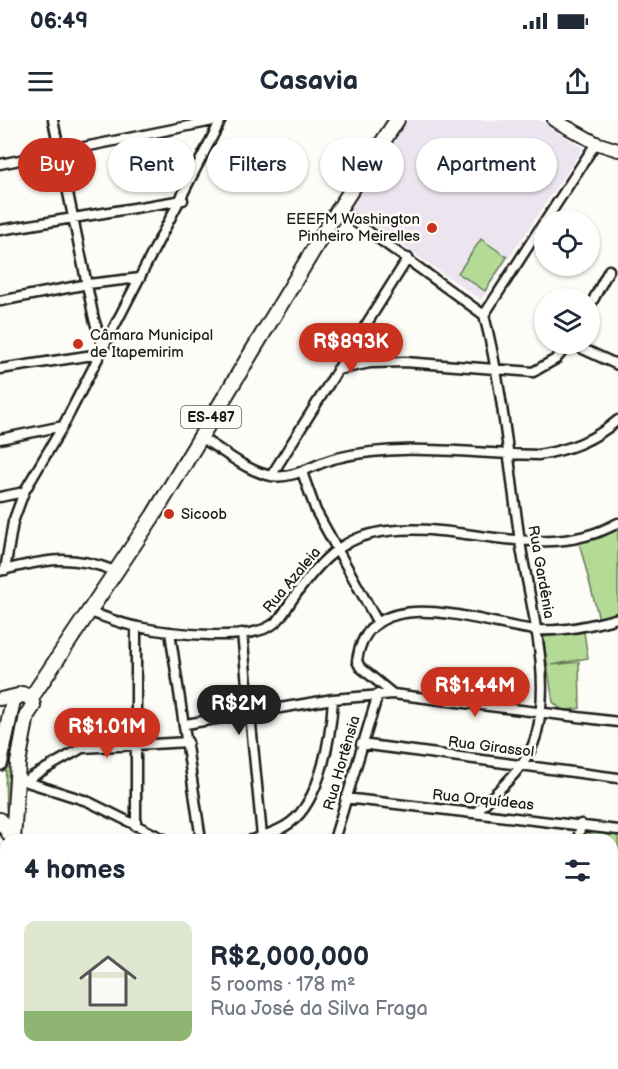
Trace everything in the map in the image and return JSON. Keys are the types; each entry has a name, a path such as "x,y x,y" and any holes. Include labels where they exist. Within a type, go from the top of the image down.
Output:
{"main road":[{"name":"ES-487","path":"21,783 27,715 33,710 21,700 90,612 153,516 395,120"},
{"path":"0,764 21,700"},
{"path":"14,834 21,783"},
{"path":"0,820 9,834"}],"street":[{"path":"53,120 57,138"},
{"path":"96,146 220,120"},
{"path":"116,571 95,563 69,558 2,570 13,522 24,492 63,426 183,200 220,120"},
{"path":"554,120 596,143 618,150"},
{"path":"552,210 596,143"},
{"path":"0,164 18,161"},
{"path":"68,192 101,351"},
{"path":"0,230 183,200"},
{"path":"339,210 484,315 534,238"},
{"path":"271,476 408,258"},
{"path":"600,288 609,270"},
{"path":"0,301 88,284 140,278"},
{"name":"Rua Gardênia","path":"475,813 523,765 536,736 541,711 537,630 520,542 496,370 484,315"},
{"path":"0,369 101,351"},
{"path":"337,370 370,363 405,362 518,372 540,369 561,354"},
{"path":"593,354 618,365"},
{"path":"200,437 252,468 271,476 302,472 337,458 393,450 538,454 582,445 618,420"},
{"path":"0,440 63,426"},
{"path":"302,472 316,511 378,623"},
{"path":"0,497 24,492"},
{"name":"Rua Azaleia","path":"90,612 136,627 170,632 215,636 242,633 275,623 319,564 336,550 365,536 389,531 432,531 520,542 578,537 618,523"},
{"path":"393,694 360,667 357,661 365,640 378,623 390,617 422,611 537,630 574,627 618,618"},
{"path":"136,627 138,744 136,826"},
{"path":"170,632 189,742 200,834"},
{"path":"242,633 262,834"},
{"path":"186,724 333,699 378,694 541,711 618,722"},
{"name":"Rua Hortênsia","path":"336,834 378,694"},
{"path":"0,699 21,700"},
{"path":"268,834 292,822 312,796 329,735 333,699"},
{"path":"21,783 82,748 189,742"},
{"name":"Rua Girassol","path":"361,744 618,778"},
{"path":"21,783 87,801 153,834"},
{"name":"Rua Orquídeas","path":"345,798 618,830"},
{"path":"579,834 581,824"}],"shaded area":[{"path":"402,120 540,120 583,148 557,187 557,138 416,138 416,192 553,192 541,210 534,210 534,221 481,300 347,207 356,192 404,192 404,138 391,138"}],"green space":[{"path":"481,239 507,257 485,291 458,273"},
{"path":"618,529 618,621 601,627 579,542 600,538"},
{"path":"584,632 588,658 552,665 579,662 580,708 563,711 553,702 543,637"},
{"path":"18,721 8,786 10,817 7,818 5,782 7,758 14,722"},
{"path":"587,831 610,834 586,834"}],"place":[{"name":"EEEFM Washington Pinheiro Meirelles","path":"432,228"},
{"name":"Câmara Municipal de Itapemirim","path":"78,344"},
{"name":"Sicoob","path":"169,514"}]}
